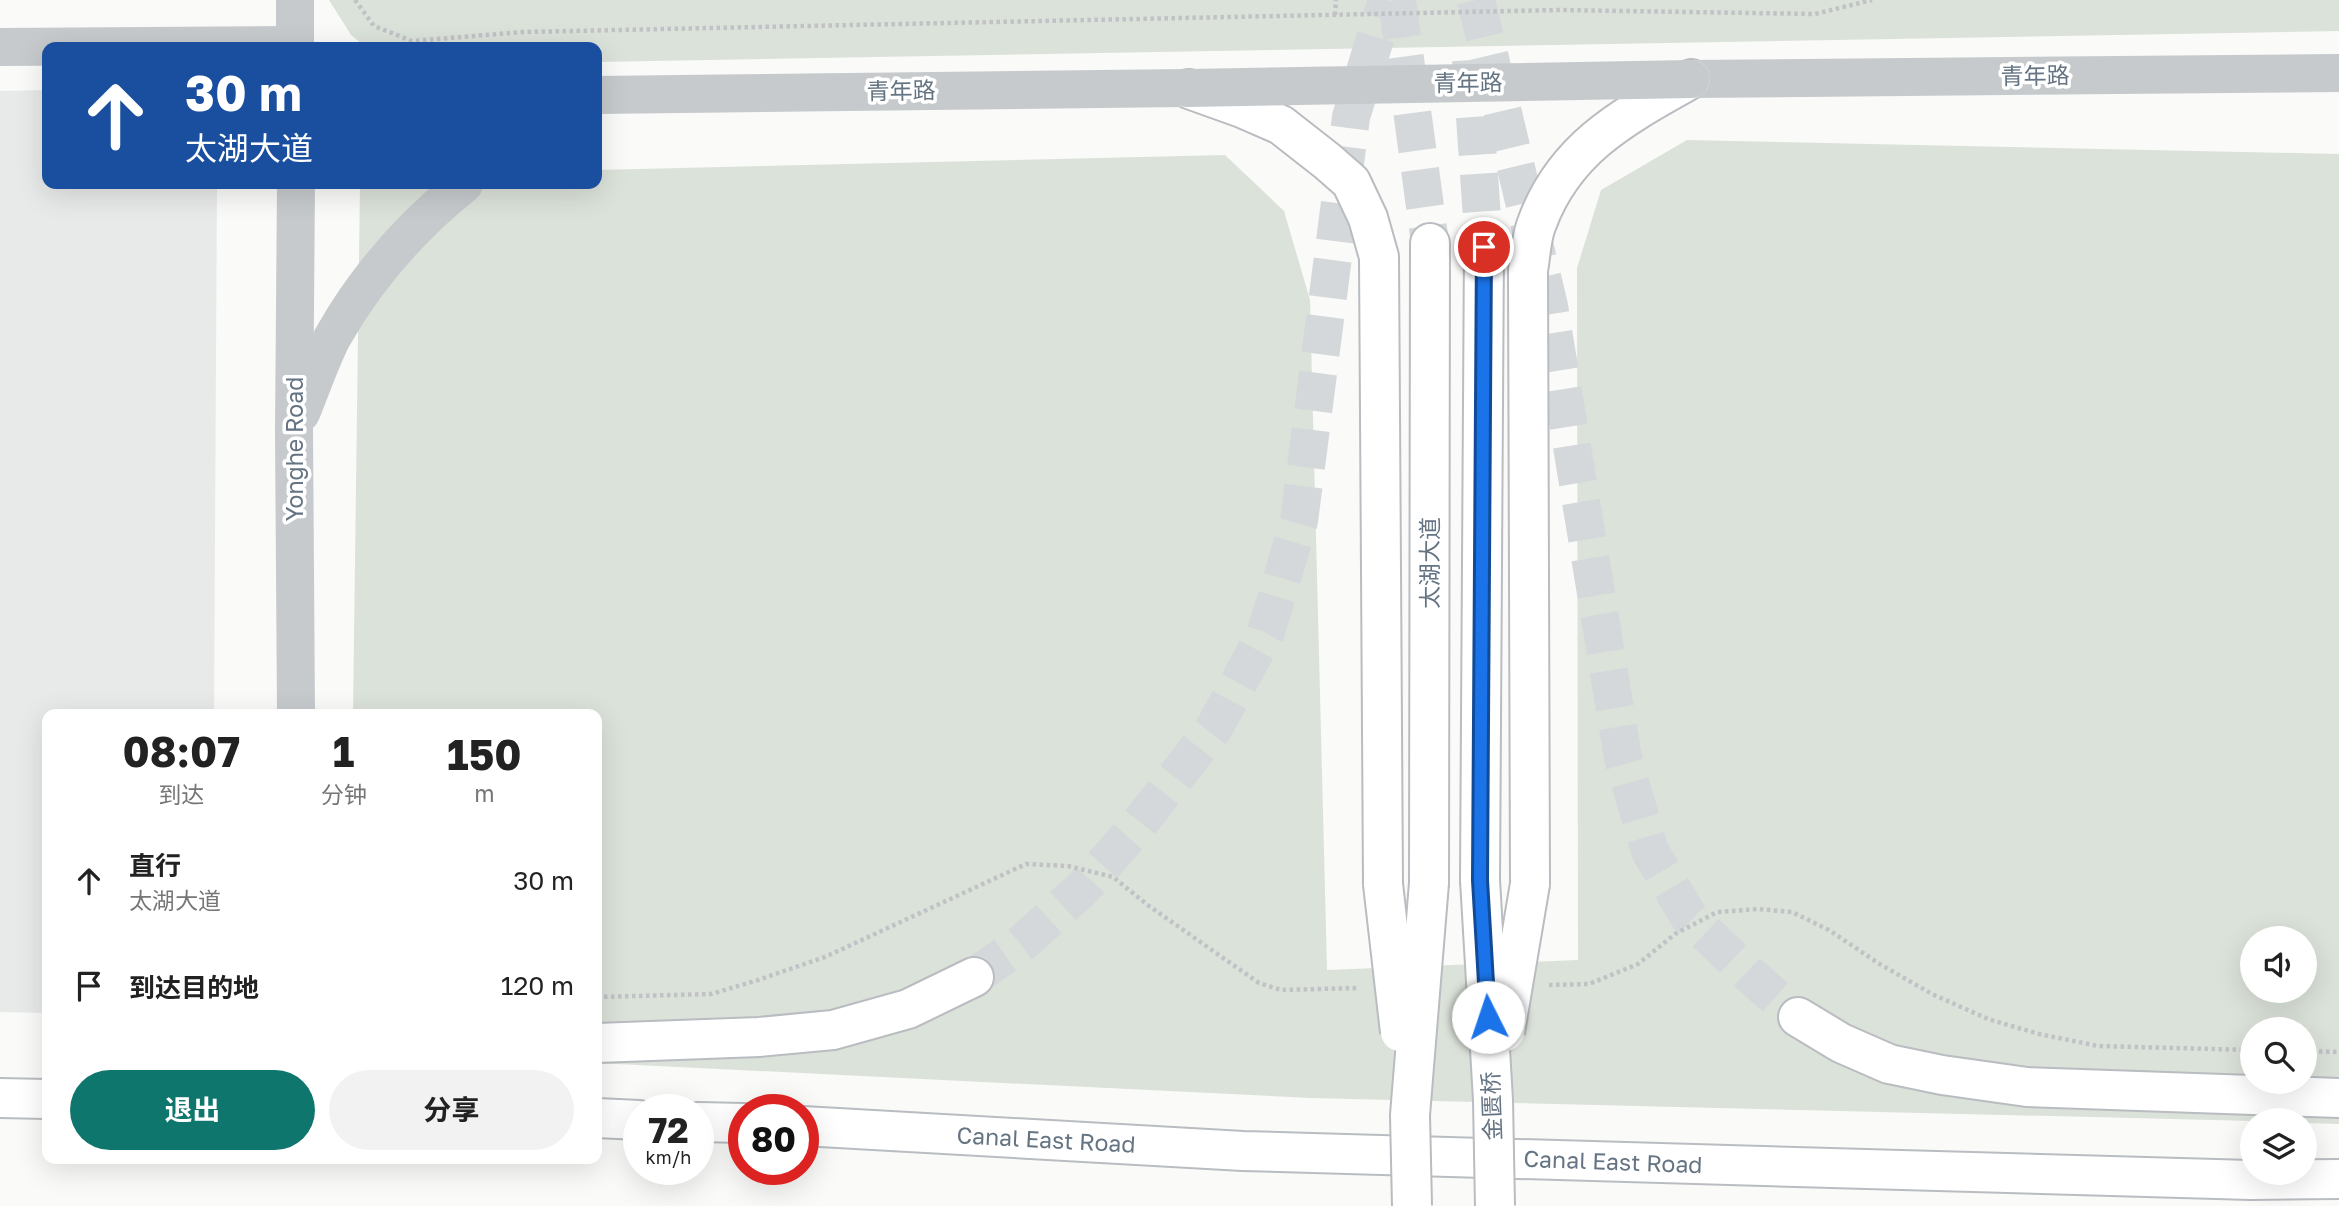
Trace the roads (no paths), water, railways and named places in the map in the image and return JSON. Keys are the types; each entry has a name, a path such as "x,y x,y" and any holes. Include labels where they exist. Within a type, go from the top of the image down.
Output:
{"main road":[{"path":"1493,1100 1530,884 1528,270 1536,224 1558,182 1588,144 1627,114 1691,79"},
{"path":"1187,88 1280,125 1351,182 1368,218 1379,257 1383,884 1410,1115 1412,1206"},
{"name":"太湖大道","path":"1410,1115 1429,883 1430,243"},
{"name":"金匮桥","path":"1484,247 1480,880 1493,1100 1494,1206"},
{"path":"602,1043 759,1037 833,1030 908,1009 974,977"},
{"path":"1798,1017 1841,1043 1889,1064 1942,1075 2027,1087 2339,1098"},
{"path":"0,1098 42,1099"},
{"path":"602,1118 623,1119"},
{"name":"Canal East Road","path":"819,1127 1257,1152 2251,1180 2339,1179"}],"street":[{"path":"295,0 295,42"},
{"path":"0,47 42,47"},
{"name":"青年路","path":"607,100 1691,79 2339,73"},
{"name":"Yonghe Road","path":"296,189 296,709"},
{"path":"294,431 332,340 365,286 436,206 458,189"}],"tunnel":[{"path":"974,977 1021,944 1081,890 1135,829 1214,728 1266,632 1299,521 1351,117 1387,0"},
{"path":"1397,0 1430,243"},
{"path":"1476,0 1549,306 1623,758 1650,851 1689,917 1798,1017"},
{"path":"1471,60 1484,246"}]}
